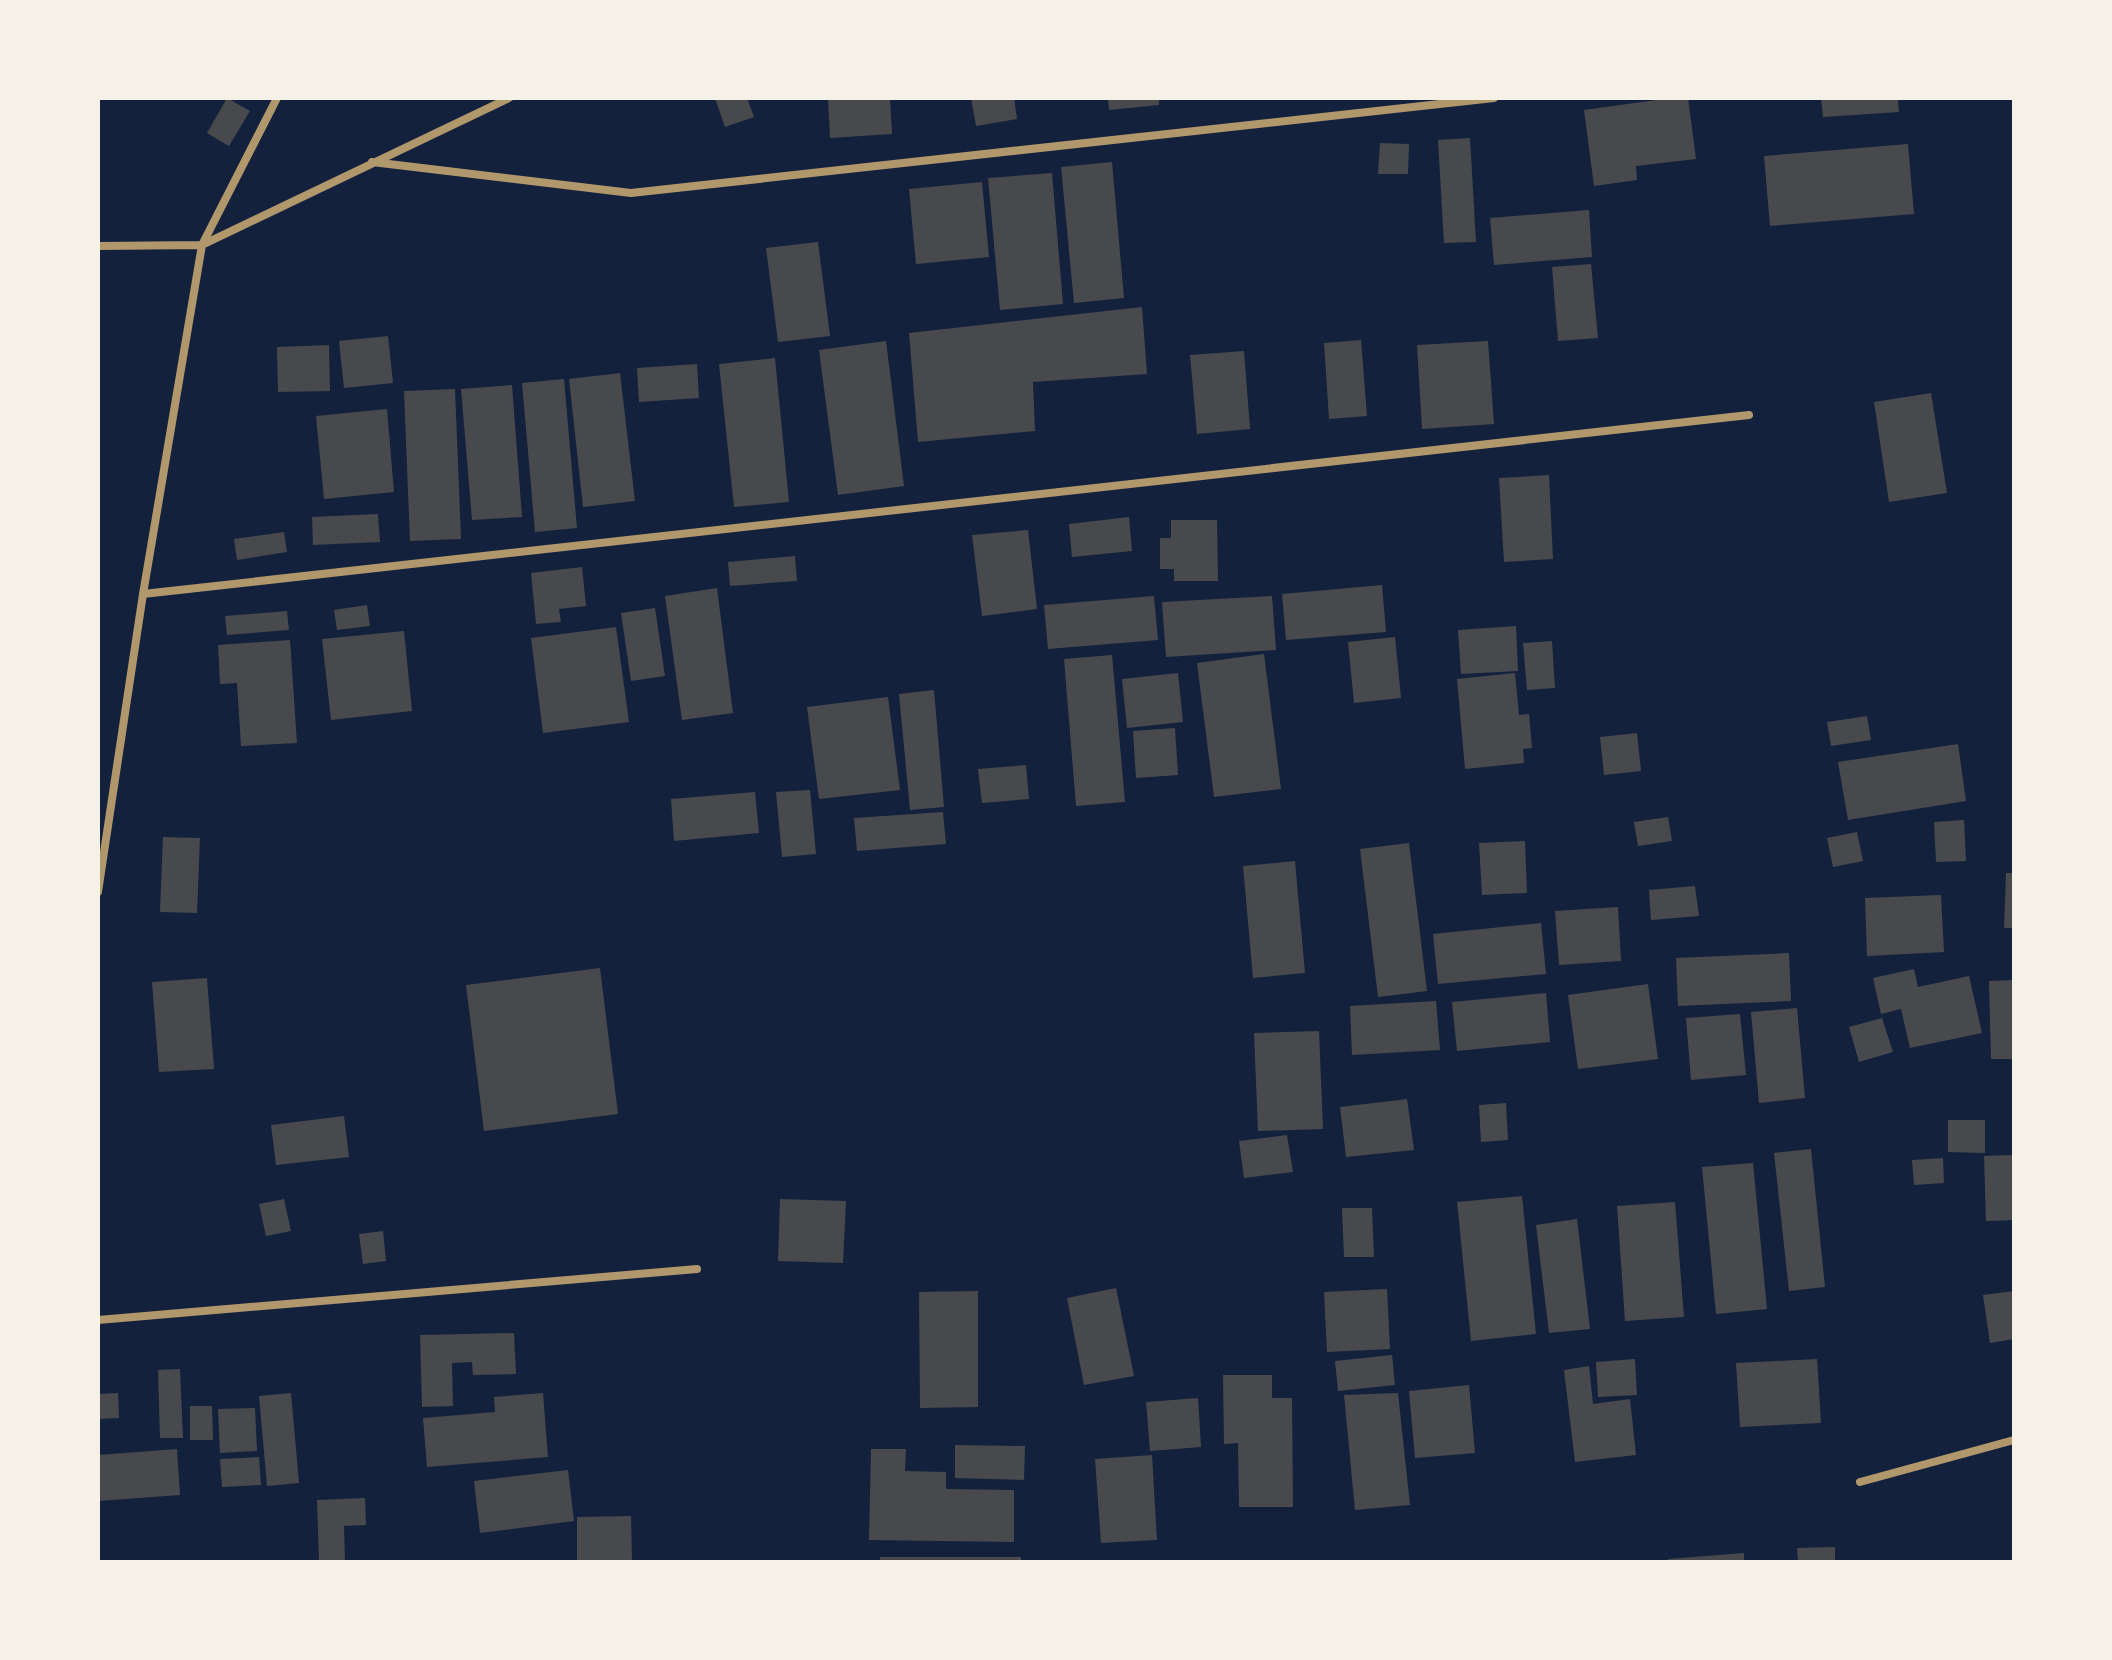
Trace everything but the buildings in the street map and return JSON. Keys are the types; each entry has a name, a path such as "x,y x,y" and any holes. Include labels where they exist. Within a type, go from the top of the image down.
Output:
{"street":[{"path":"98,892 143,594 202,245 277,98"},
{"path":"98,246 202,245 509,98"},
{"path":"372,162 631,193 1494,98"},
{"path":"143,594 1749,415"},
{"path":"98,1320 697,1269"},
{"path":"1860,1482 2014,1440"}]}
